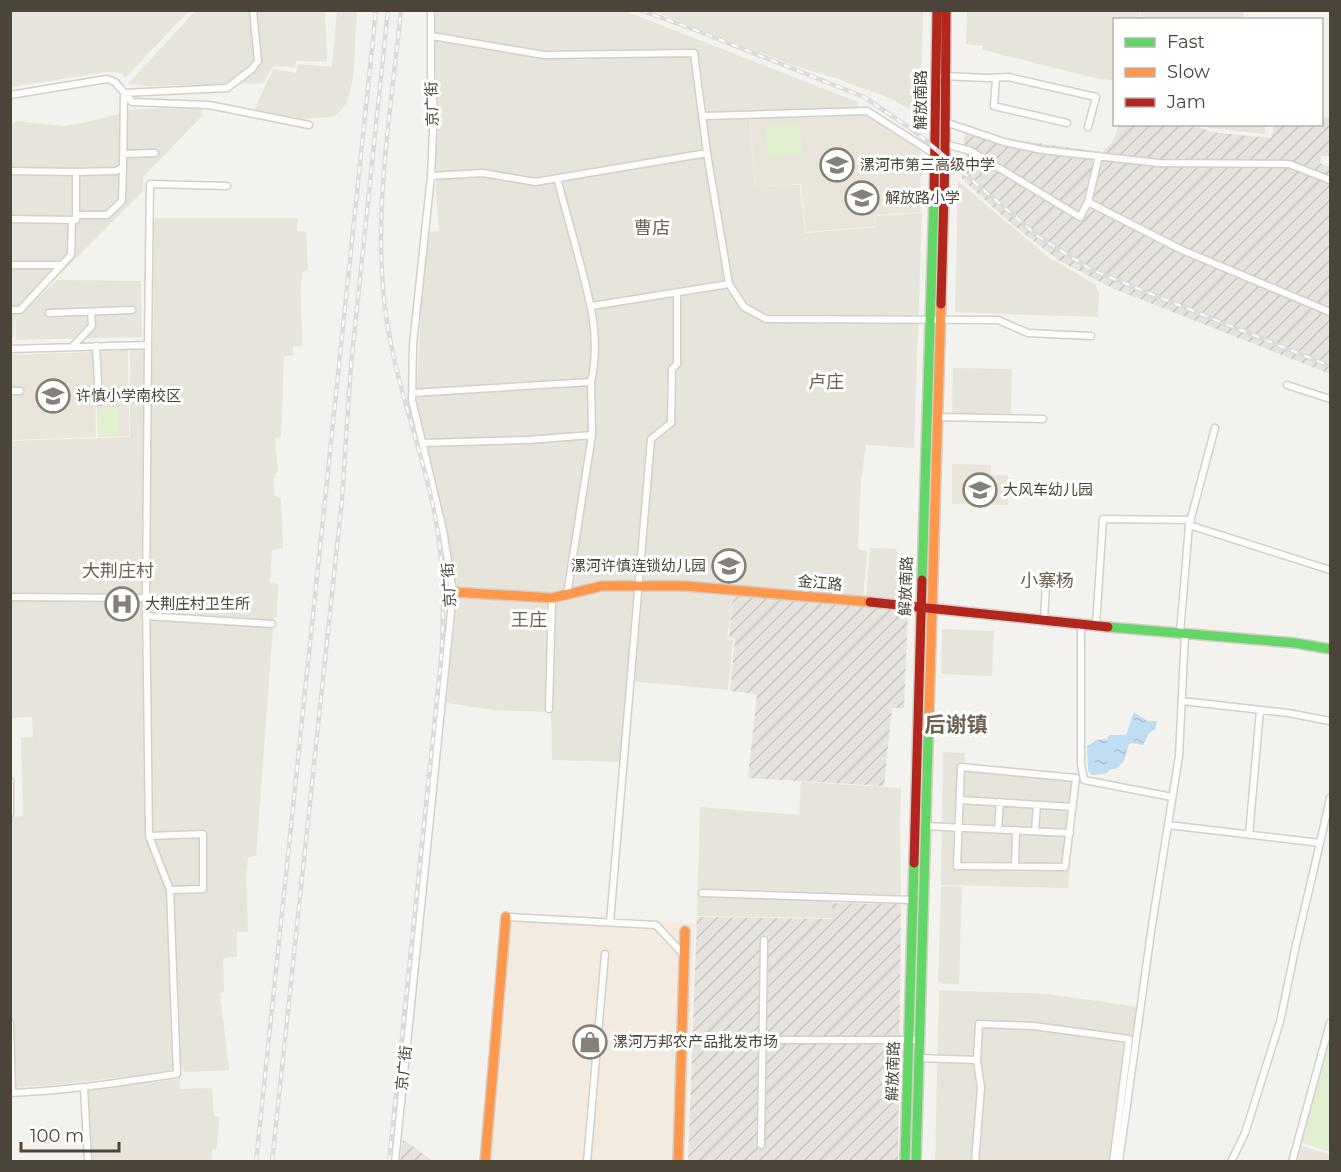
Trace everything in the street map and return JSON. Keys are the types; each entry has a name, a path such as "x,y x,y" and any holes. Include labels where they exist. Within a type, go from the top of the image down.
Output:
{"main road":[{"name":"解放南路","path":"905,1161 921,607 934,319 945,144 937,10"},
{"name":"解放南路","path":"916,1161 937,417 934,319 936,155 946,10"},
{"name":"金江路","path":"453,592 552,598 602,586 685,586 921,607 1081,625 1295,643 1330,649"},
{"path":"485,1161 506,917"},
{"path":"678,1161 685,931"}],"street":[{"path":"124,93 227,88 252,69 258,61 254,10"},
{"name":"京广街","path":"395,1161 453,592 443,530 411,400 413,345 430,176 434,109 431,78 431,10"},
{"path":"432,36 544,55 694,53 707,153 729,284 733,294 744,307 766,319 998,320 1028,333 1091,336"},
{"path":"940,76 996,78 1008,76 1096,97 1088,127"},
{"path":"996,78 994,106 1067,123"},
{"path":"10,94 107,80 115,82 132,102 209,105 309,125"},
{"path":"10,219 74,218 107,214 122,201 124,93"},
{"path":"703,116 867,111 936,155"},
{"path":"945,122 1004,142 1042,150 1160,163 1289,164 1330,180"},
{"path":"945,144 971,151 1080,217 1088,202 1099,156"},
{"path":"123,154 155,153"},
{"path":"430,176 483,173 535,182 707,153"},
{"path":"10,171 116,171 123,167"},
{"path":"10,310 20,310 71,255 76,172"},
{"path":"557,178 592,306 596,334 596,353 591,382 592,435 567,595"},
{"path":"10,1023 11,1093 84,1087 177,1074 170,890 149,836 146,598 150,184 227,186"},
{"path":"1088,202 1182,250 1330,312"},
{"path":"10,265 62,265"},
{"path":"592,306 729,284"},
{"path":"610,922 651,440 671,423 672,369 677,364 678,292"},
{"path":"49,313 132,310"},
{"path":"72,347 92,326 91,312"},
{"path":"10,349 148,345"},
{"path":"96,346 99,402"},
{"path":"412,393 591,382"},
{"path":"1287,385 1330,399"},
{"path":"10,391 20,391"},
{"path":"937,417 1043,419"},
{"path":"1119,1161 1179,756 1182,633 1190,523 1215,428"},
{"path":"423,443 528,440 592,435"},
{"path":"1096,626 1103,519 1190,523 1330,570"},
{"path":"1044,621 1046,584"},
{"path":"10,597 146,598"},
{"path":"549,709 552,598"},
{"path":"146,616 272,624"},
{"path":"1081,625 1081,765 1084,780 1172,797"},
{"path":"1182,701 1330,721"},
{"path":"1249,835 1260,710"},
{"path":"961,767 1076,778 1073,807 1065,867 957,866 961,767"},
{"path":"10,781 10,814"},
{"path":"1231,1161 1245,1134 1280,1022 1330,798"},
{"path":"960,800 1073,807"},
{"path":"998,830 1000,802"},
{"path":"1035,831 1037,805"},
{"path":"1168,825 1320,843"},
{"path":"925,826 1070,833"},
{"path":"1015,866 1016,830"},
{"path":"149,836 203,834 203,889 170,890"},
{"path":"702,893 912,900"},
{"path":"506,917 657,925 684,956"},
{"path":"761,1145 764,940"},
{"path":"587,1161 605,954"},
{"path":"1292,1161 1330,1023"},
{"path":"975,1161 981,1088 977,1060 979,1024 1034,1026 1129,1039 1113,1161"},
{"path":"762,1040 920,1040"},
{"path":"919,1058 977,1060"},
{"path":"84,1087 88,1161"}],"shaded area":[{"path":"11,10 189,11 125,78 121,73 107,72 11,87"},
{"path":"967,10 1140,11 1139,18 1113,18 1113,81 983,50 983,46 966,44"},
{"path":"1141,10 1244,11 1243,18 1140,18"},
{"path":"195,11 325,11 327,62 296,61 295,67 273,66 263,83 151,86 128,84"},
{"path":"337,11 357,11 353,78 347,103 334,117 300,119 254,110 273,69 296,73 298,64 332,67"},
{"path":"436,11 625,11 858,102 858,109 749,113 755,186 800,185 805,233 876,227 876,216 922,213 914,448 866,445 861,480 858,549 867,551 863,599 734,587 727,639 733,640 728,690 628,681 620,762 552,760 551,712 493,710 447,703 456,587 449,541 416,401 423,281 429,232 439,231 436,191"},
{"path":"652,11 923,11 920,116 894,100 795,66"},
{"path":"202,108 202,116 143,177 143,191 15,319 14,337 10,337 10,126 17,121 64,126 136,109"},
{"name":"漯河市第三高级中学","path":"863,114 920,148 921,212 875,215 876,226 806,232 801,184 755,186 750,118"},
{"path":"1323,117 1330,118 1330,156 1321,156 1320,163 1330,167 1330,374 1112,288 1058,260 1006,219 962,179 965,124 1008,139 1102,152 1112,143 1119,126 1196,126 1211,132 1271,138 1274,126 1323,126"},
{"path":"1204,126 1266,126 1265,134"},
{"path":"958,181 1048,257 1095,284 1099,293 1098,317 955,312"},
{"path":"154,218 298,218 297,231 306,232 308,270 302,272 302,346 293,347 293,355 284,356 281,437 275,438 278,472 274,475 274,495 281,499 283,548 272,551 270,583 278,584 277,617 274,617 273,627 256,856 248,857 246,873 248,932 237,932 237,956 223,959 224,992 220,993 229,1070 185,1072 181,1066 174,1066 168,1072 45,1086 11,1087 11,817 23,816 21,738 33,737 32,717 11,718 10,441 130,437 130,350 153,349"},
{"path":"57,280 141,281 142,337 16,340 16,319"},
{"path":"128,350 129,436 98,437 95,352"},
{"name":"许慎小学南校区","path":"94,352 96,437 11,440 10,355"},
{"path":"953,368 1012,369 1011,415 952,414"},
{"name":"大风车幼儿园","path":"952,464 991,465 991,475 1008,475 1008,505 952,504"},
{"name":"漯河许慎连锁幼儿园","path":"719,548 742,550 738,585 716,582"},
{"path":"870,548 897,549 896,600 866,596"},
{"path":"733,595 908,610 904,708 892,708 884,786 748,778 757,694 730,691 735,639 729,638"},
{"path":"942,629 994,631 992,676 941,674"},
{"path":"943,752 965,753 965,764 1079,774 1068,888 941,885"},
{"path":"801,782 901,788 901,903 832,902 832,918 697,916 700,807 799,815"},
{"path":"941,886 962,887 959,984 938,983"},
{"path":"832,903 901,904 898,1161 688,1162 697,917 832,919"},
{"name":"漯河万邦农产品批发市场","path":"502,913 695,923 685,1161 480,1162"},
{"path":"939,990 1047,994 1138,1007 1117,1161 935,1162"},
{"path":"180,1079 180,1089 212,1088 214,1116 219,1117 217,1149 212,1150 212,1161 92,1161 88,1090"},
{"path":"403,1140 416,1148 432,1161 400,1161"},
{"path":"1293,1143 1330,1155 1330,1161 1288,1162"}],"green space":[{"path":"800,123 802,156 768,158 766,125"},
{"path":"97,407 118,407 119,435 98,436"},
{"path":"1330,1038 1330,1152 1300,1142"}],"water":[{"path":"1134,712 1147,721 1157,721 1155,729 1149,733 1143,745 1129,744 1124,761 1116,769 1111,769 1105,774 1091,775 1088,770 1087,746 1097,740 1107,739 1109,735 1126,735"}],"railway":[{"path":"256,1162 376,10"},
{"path":"272,1162 342,499 351,365 388,10"},
{"path":"389,1162 441,660 443,613 438,533 427,480 392,349 383,283 381,244 384,166 401,10"},
{"path":"640,10 864,97 913,130 1039,237 1092,270 1330,366"}],"traffic: fast":[{"path":"922,580 934,197"},
{"path":"1108,627 1295,643 1330,649"},
{"path":"916,1162 929,710"},
{"path":"905,1162 914,863"}],"traffic: slow":[{"path":"929,710 941,304"},
{"path":"453,592 552,598 602,586 685,586 870,602"},
{"path":"485,1162 506,917"},
{"path":"678,1162 685,931"}],"traffic: jam":[{"path":"934,197 937,10"},
{"path":"941,304 946,10"},
{"path":"914,863 922,580"},
{"path":"870,602 1108,627"}],"place":[{"name":"漯河市第三高级中学","path":"837,165"},
{"name":"解放路小学","path":"862,198"},
{"name":"许慎小学南校区","path":"53,396"},
{"name":"大风车幼儿园","path":"980,490"},
{"name":"漯河许慎连锁幼儿园","path":"729,566"},
{"name":"大荆庄村卫生所","path":"122,604"},
{"name":"漯河万邦农产品批发市场","path":"590,1042"}],"district":[{"name":"曹店","path":"652,228"},
{"name":"卢庄","path":"826,382"},
{"name":"大荆庄村","path":"118,571"},
{"name":"小寨杨","path":"1047,581"},
{"name":"王庄","path":"529,620"},
{"name":"后谢镇","path":"956,725"}]}
